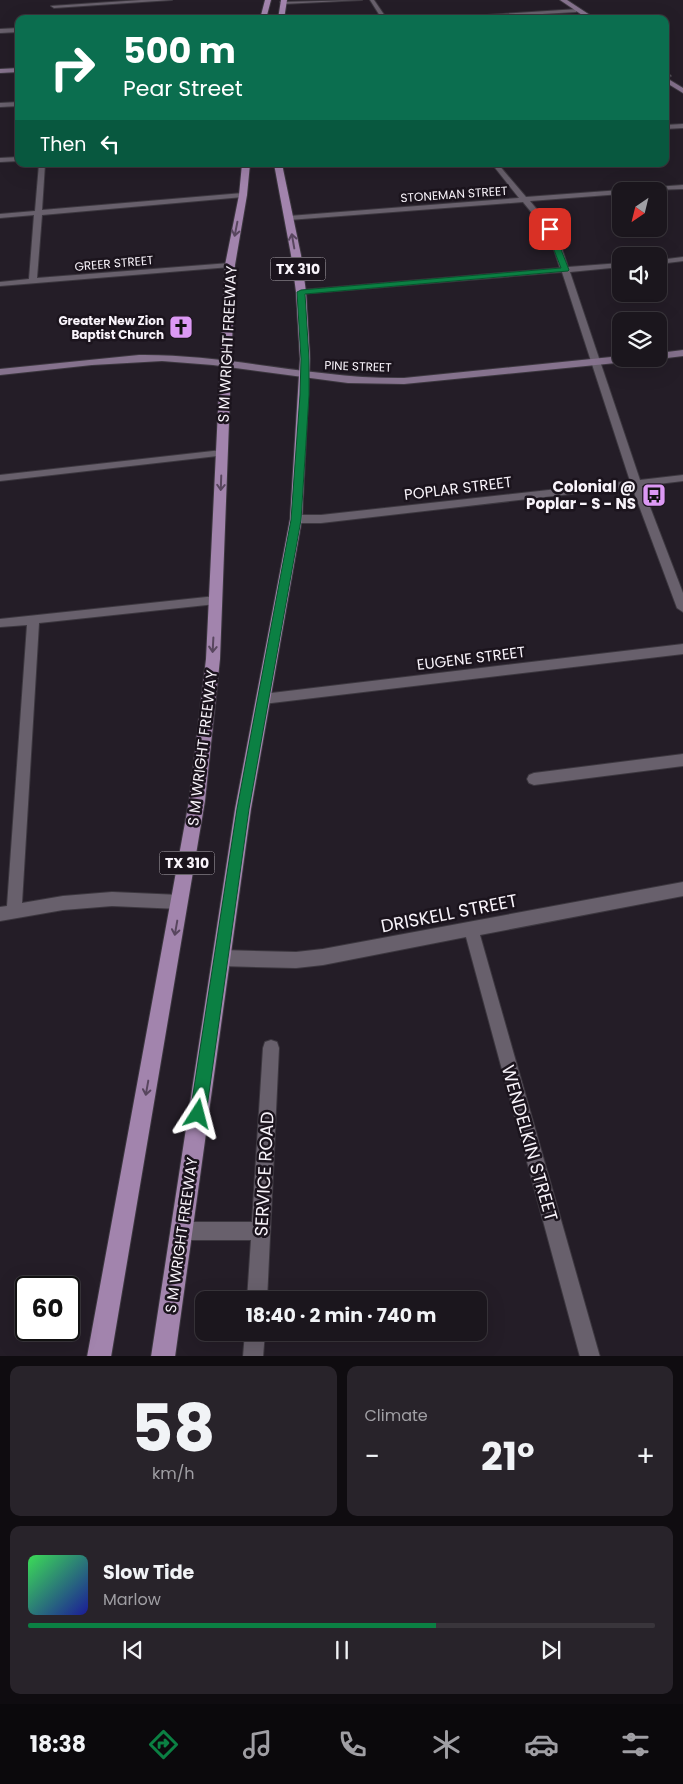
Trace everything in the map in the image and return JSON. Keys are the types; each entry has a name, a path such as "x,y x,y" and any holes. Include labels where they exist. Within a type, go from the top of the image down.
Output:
{"main road":[{"path":"264,15 268,0"},
{"path":"282,15 284,1"},
{"name":"S M WRIGHT FREEWAY","path":"99,1356 197,800 213,659 230,265 243,195 246,167"},
{"name":"S M WRIGHT FREEWAY","path":"163,1356 243,809 296,520 305,359 301,292 279,167"}],"street":[{"path":"54,6 170,0"},
{"path":"284,1 360,0"},
{"path":"372,0 382,15"},
{"path":"563,0 585,15"},
{"path":"493,15 576,10"},
{"path":"576,10 577,15"},
{"path":"0,31 15,30"},
{"path":"0,67 15,66"},
{"path":"0,71 15,70"},
{"path":"669,79 683,91"},
{"path":"0,105 15,104"},
{"path":"669,127 683,126"},
{"path":"0,160 15,159"},
{"path":"33,281 42,167"},
{"path":"498,167 553,234 636,483 683,608"},
{"path":"668,188 683,187"},
{"name":"STONEMAN STREET","path":"289,218 612,193"},
{"path":"0,216 243,195"},
{"path":"667,261 683,259"},
{"name":"GREER STREET","path":"0,284 230,265"},
{"path":"301,292 612,266"},
{"path":"667,355 683,353"},
{"name":"PINE STREET","path":"0,372 150,358 185,359 349,382 404,381 612,360"},
{"path":"0,478 222,453"},
{"name":"POPLAR STREET","path":"296,520 321,519 683,478"},
{"path":"0,623 216,600"},
{"path":"34,619 7,912 63,903 112,899 180,902"},
{"name":"EUGENE STREET","path":"263,699 683,649"},
{"path":"534,779 683,760"},
{"name":"DRISKELL STREET","path":"222,958 296,960 323,957 683,889"},
{"name":"WENDELKIN STREET","path":"471,929 590,1356"},
{"name":"SERVICE ROAD","path":"258,1291 271,1048"},
{"path":"181,1231 262,1231"},
{"path":"253,1356 254,1341"}],"place":[{"name":"Greater New Zion Baptist Church","path":"181,327"},
{"name":"Colonial @ Poplar - S - NS","path":"654,495"}],"route":[{"path":"198,1114 243,809 296,520 305,359 301,292 566,270 550,229"}]}
